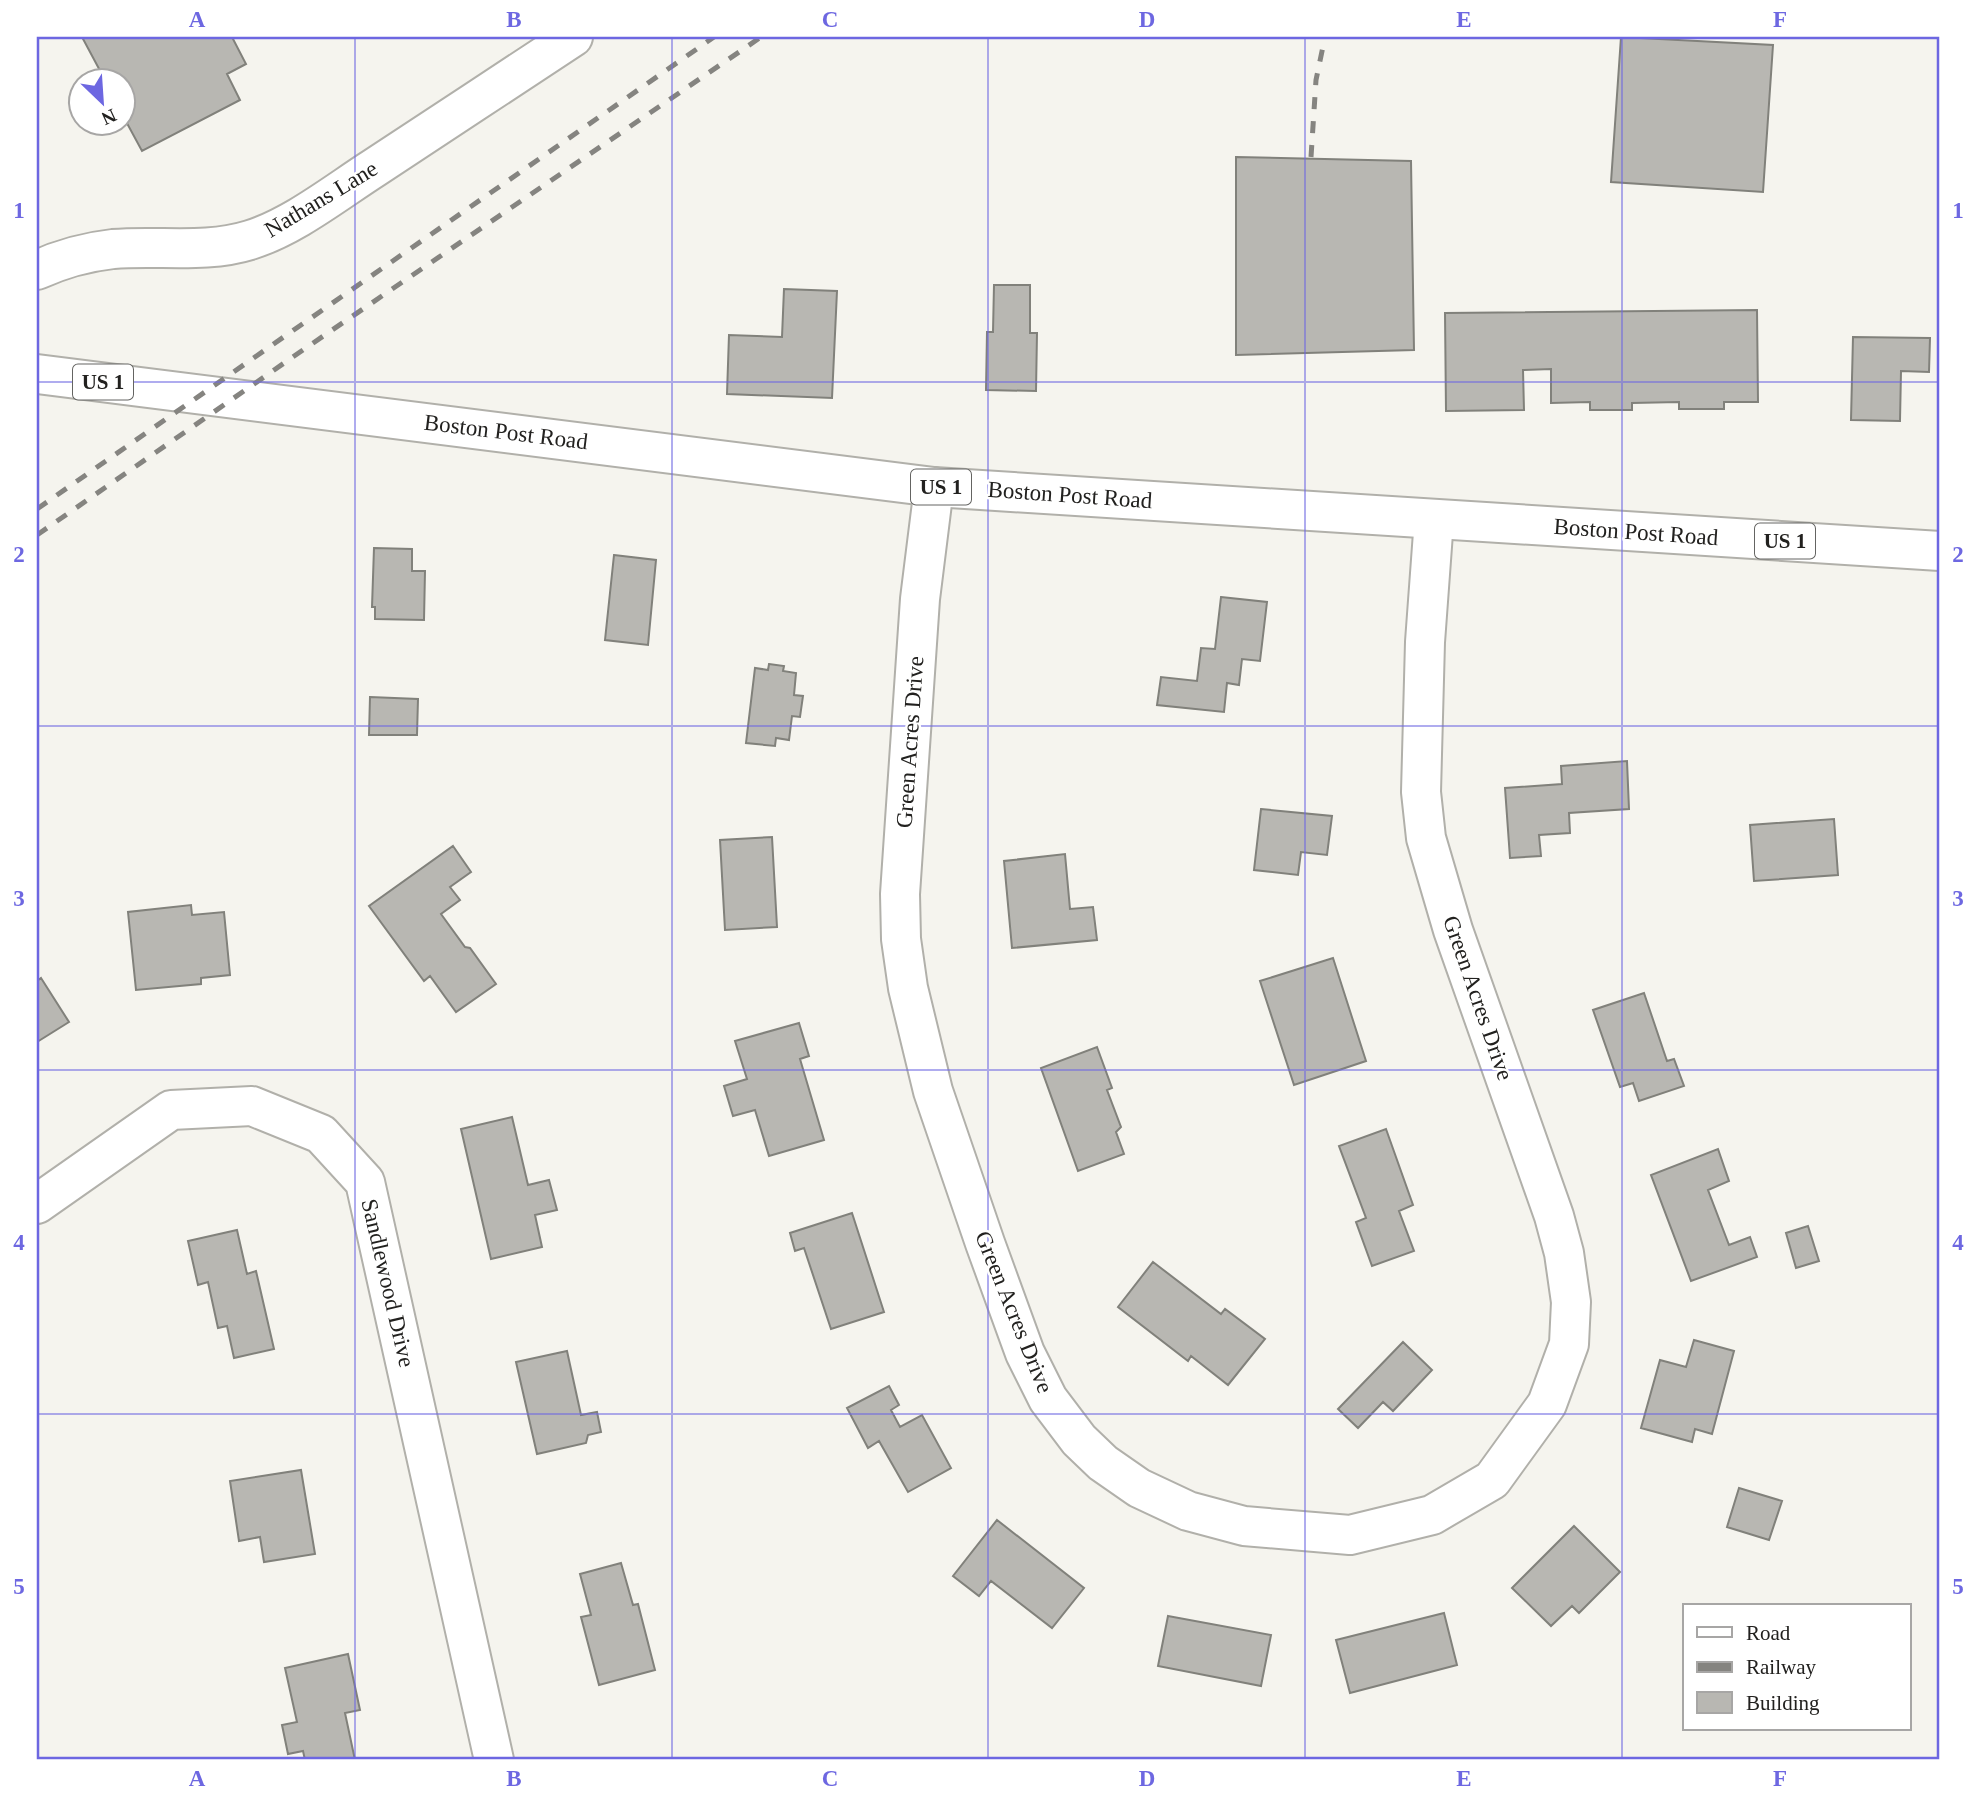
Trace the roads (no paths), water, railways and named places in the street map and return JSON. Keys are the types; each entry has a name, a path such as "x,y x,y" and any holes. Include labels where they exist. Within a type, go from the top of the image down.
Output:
{"street":[{"name":"Nathans Lane","path":"37,270 69,257 91,252 116,249 202,249 253,239 316,206 573,37"},
{"name":"Boston Post Road","path":"37,374 934,486 1940,551"},
{"name":"Green Acres Drive","path":"934,486 920,599 900,894 901,939 918,1034 933,1091 985,1244 1026,1353 1048,1399 1079,1440 1103,1463 1139,1488 1188,1511 1244,1526 1350,1535 1432,1515 1492,1480 1547,1405 1569,1344 1571,1302 1564,1253 1554,1216 1453,930 1426,838 1421,792 1425,642 1434,519"},
{"name":"Sandlewood Drive","path":"37,1204 171,1110 252,1106 321,1134 365,1182 494,1760"}],"railway":[{"path":"37,509 714,37"},
{"path":"37,535 761,37"},
{"path":"1311,157 1316,80 1325,37"}]}
